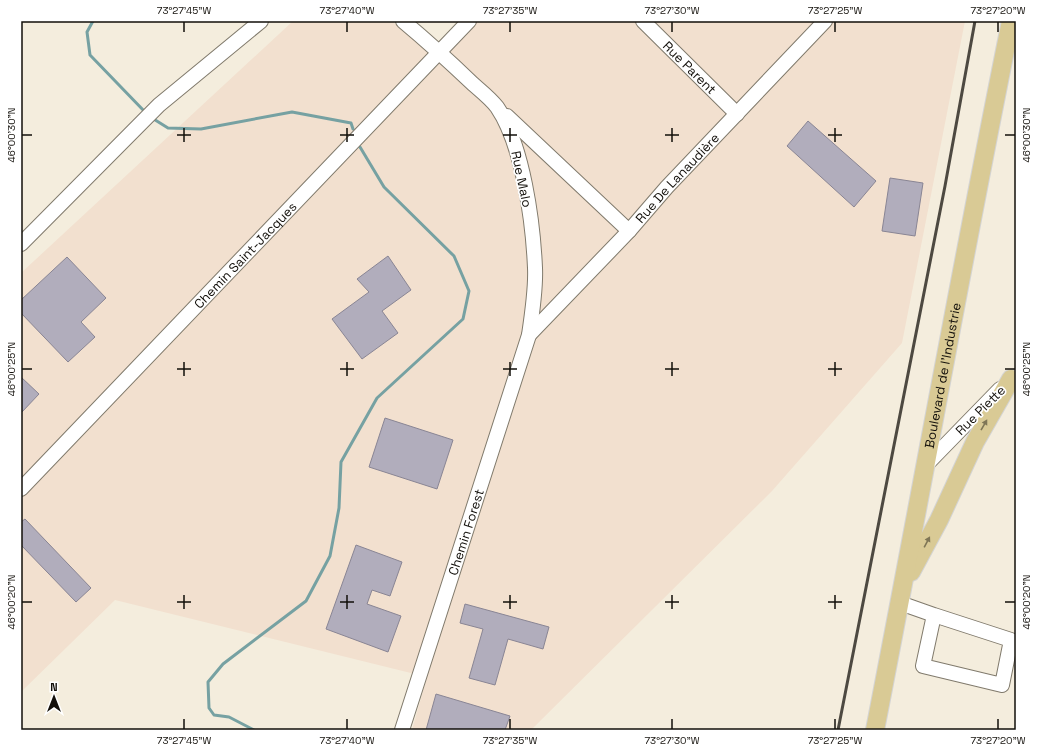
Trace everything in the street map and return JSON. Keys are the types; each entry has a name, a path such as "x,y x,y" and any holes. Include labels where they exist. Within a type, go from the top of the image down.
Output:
{"main road":[{"name":"Boulevard de l'Industrie","path":"875,730 979,177 1011,32"},
{"path":"901,596 939,520 975,442 1014,376"}],"street":[{"path":"21,244 159,105 261,21"},
{"name":"Rue Malo","path":"403,21 439,52 496,106 509,128 522,172 530,218 535,270 529,335"},
{"name":"Chemin Saint-Jacques","path":"21,489 468,21"},
{"name":"Rue Parent","path":"643,21 737,114"},
{"name":"Rue De Lanaudière","path":"529,335 629,231 667,187 825,21"},
{"path":"496,106 629,231"},
{"name":"Chemin Forest","path":"402,730 529,335"},
{"name":"Rue Piette","path":"926,464 1014,376"},
{"path":"901,596 934,616 1011,640 1002,685 923,666 934,616"}],"shaded area":[{"path":"293,21 392,21 439,61 477,21 965,21 902,343 772,491 531,730 412,730 427,677 115,600 21,692 21,273"}],"building":[{"path":"808,121 876,181 854,207 787,146"},
{"path":"890,178 923,183 915,236 882,231"},
{"path":"388,256 411,290 382,311 398,333 362,359 332,319 369,292 357,279"},
{"path":"67,257 106,298 81,322 95,337 68,362 21,313 21,300"},
{"path":"21,377 39,394 22,412 21,411"},
{"path":"385,418 453,440 437,489 369,467"},
{"path":"25,519 91,588 76,602 21,545 21,522"},
{"path":"356,545 402,562 390,596 372,590 367,604 401,616 388,652 326,629"},
{"path":"465,604 549,627 543,649 508,639 495,685 469,678 483,629 460,623"},
{"path":"436,694 510,716 505,730 426,730"}],"waterway":[{"path":"93,21 87,32 90,55 146,113"},
{"path":"152,118 168,128 201,129 292,112 351,123 353,129"},
{"path":"254,730 229,717 214,715 209,708 208,682 223,664 306,601 330,556 339,508 341,462 377,398 463,319 469,291 454,256 384,187 360,147"}],"railway":[{"path":"838,730 945,186 975,21"}]}
